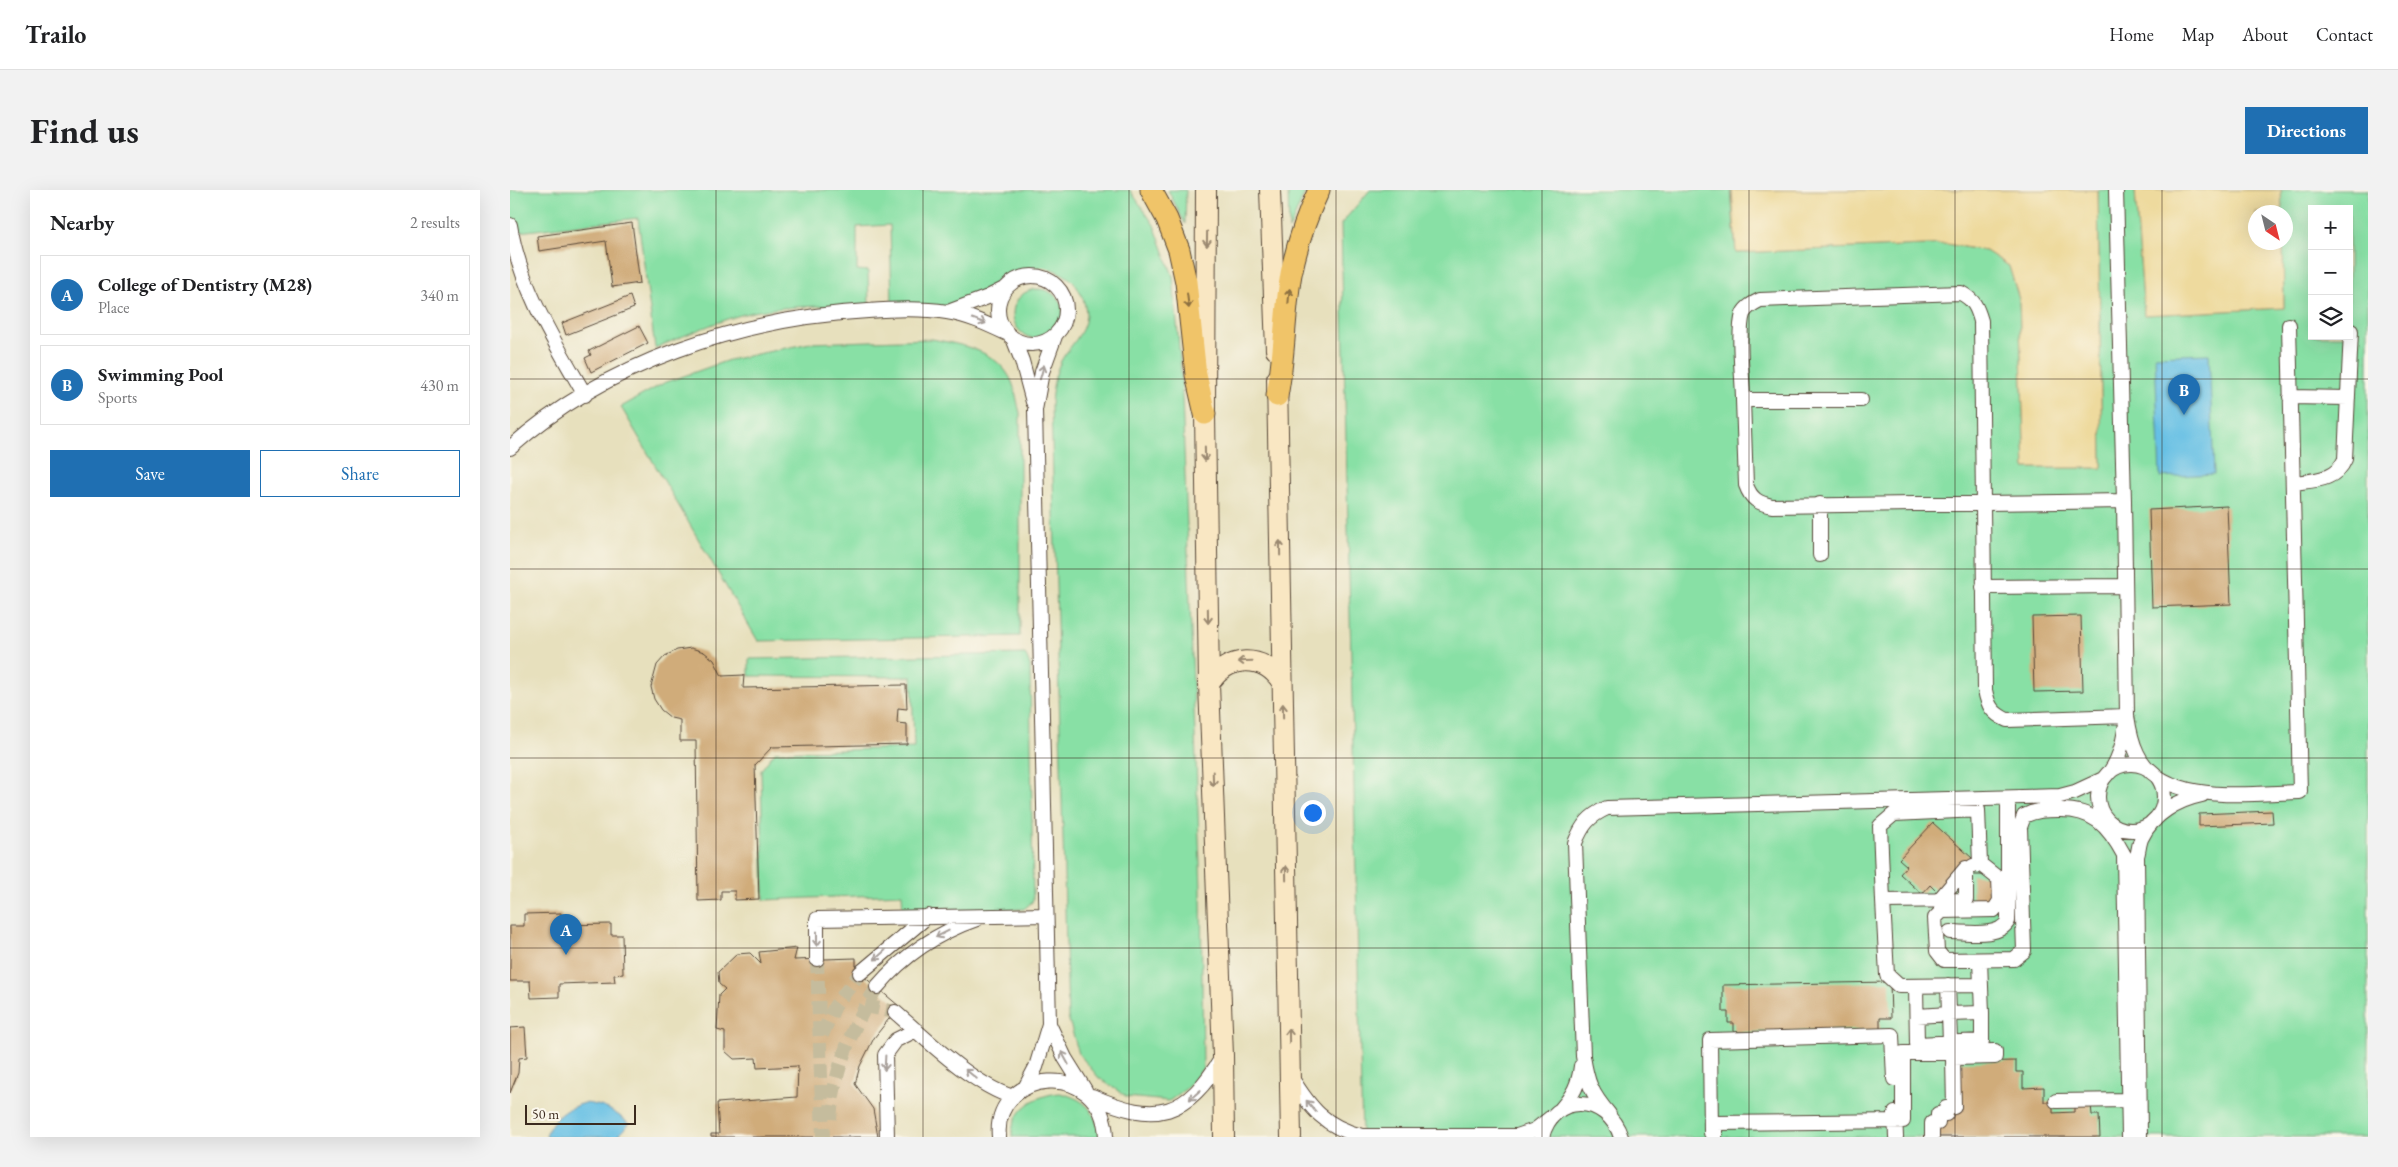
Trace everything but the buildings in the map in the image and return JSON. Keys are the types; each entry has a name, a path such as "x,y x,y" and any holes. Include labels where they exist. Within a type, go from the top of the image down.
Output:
{"main road":[{"path":"1150,190 1167,219 1179,250 1186,282 1196,375 1205,414"},
{"path":"1278,396 1285,351 1291,275 1299,242 1319,190"}],"street":[{"path":"1206,190 1205,414 1209,684 1223,1056 1224,1137"},
{"path":"1270,190 1278,396 1291,1137"},
{"path":"2116,190 2127,716 2131,738 2138,756 2163,789 2161,810 2141,837 2136,877 2140,1137"},
{"path":"510,225 518,260 539,312 585,395"},
{"path":"948,312 988,297 1016,280 1028,276 1041,276 1056,286 1066,301 1067,314 1063,326 1055,336 1042,372 1035,410 1049,1024 1036,1067 1025,1088"},
{"path":"1006,287 1000,298 998,311 1001,323 1010,336 1022,362 1035,410"},
{"path":"2124,501 1982,503 1820,504 1772,506 1760,504 1750,496 1746,485 1741,327 1743,313 1750,305 1760,300 1961,293 1971,298 1977,307 1981,322 1982,503 1983,587 1985,690 1988,706 1996,715 2006,720 2127,716"},
{"path":"510,448 548,418 625,373 666,355 752,327 842,312 880,310 948,312 988,325 1030,344 1039,344 1055,336"},
{"path":"1542,1137 1547,1124 1573,1096 1580,1081 1582,1056 1574,843 1582,825 1595,813 1607,808 2060,796 2082,790 2119,766 2130,764 2142,766 2173,786 2191,792 2210,794 2300,792 2289,325"},
{"path":"2294,483 2326,478 2342,466 2345,460 2351,340"},
{"path":"2290,397 2348,398"},
{"path":"1743,400 1861,400"},
{"path":"1820,504 1820,555"},
{"path":"1983,587 2125,586"},
{"path":"1209,684 1220,670 1245,660 1254,661 1270,668 1282,682"},
{"path":"2127,716 2121,750 2106,775 2098,799 2109,821 2126,842 2136,877"},
{"path":"2060,796 2092,807 2121,829 2140,829 2175,803 2210,794"},
{"path":"1950,932 1995,931 2005,927 2008,921 2008,798"},
{"path":"1981,985 1899,986 1887,975 1880,826 1894,814 1978,810 1980,864 1999,879 2000,901 1994,910 1942,911 1935,918 1937,951 1944,960 1980,960 2014,959 2024,951 2020,827 2024,816 2035,810 2077,810 2100,820 2114,836 2124,855 2129,1137"},
{"path":"1938,900 1966,868 1980,864"},
{"path":"1883,901 1966,900 1966,868"},
{"path":"817,959 817,918 1046,915"},
{"path":"860,973 928,916"},
{"path":"877,987 894,967 915,950 937,936 987,916"},
{"path":"1916,986 1917,1044 1982,1041 1980,960"},
{"path":"1948,985 1950,1042"},
{"path":"895,1012 978,1080 1001,1094 1013,1097"},
{"path":"1917,1016 1982,1013"},
{"path":"1049,1024 1065,1058 1102,1114 1106,1137"},
{"path":"887,1137 886,1055 896,1040 916,1030"},
{"path":"1713,1137 1710,1040 1892,1035 1896,1137"},
{"path":"1713,1137 1715,1123 1903,1120 1903,1053 1995,1051 1995,1057 1953,1058 1954,1108 1946,1108 1946,1114 1938,1114 1938,1123 1932,1124 1932,1137"},
{"path":"999,1137 1000,1120 1013,1097 1025,1088 1040,1082 1056,1080 1071,1084 1131,1111 1155,1113 1169,1110 1185,1103 1199,1092 1223,1056"},
{"path":"1582,1056 1586,1081 1594,1096 1617,1125 1621,1137"},
{"path":"1289,1074 1315,1112 1343,1132 1362,1136 1517,1136 1535,1130 1557,1112 1580,1104 1596,1106 1609,1114"},
{"path":"2056,1101 2129,1100"}],"green space":[{"path":"510,190 1130,190 1154,225 1173,276 1181,371 1201,890 1203,1068 1187,1088 1169,1101 1127,1097 1099,1078 1079,1054 1068,1017 1051,405 1054,383 1061,361 1080,334 1085,322 1085,305 1076,285 1069,278 1053,270 1039,267 1015,275 978,299 964,305 939,307 892,306 890,225 857,227 857,270 868,271 869,306 796,307 753,312 716,323 655,348 638,218 510,233"},
{"path":"1168,190 1186,190 1185,224"},
{"path":"1288,190 1306,190 1289,230"},
{"path":"1370,190 1731,190 1736,253 1947,244 1986,251 2009,266 2019,299 2025,468 2102,468 2098,190 2135,190 2144,315 2284,308 2283,250 2293,250 2293,205 2282,205 2281,190 2368,190 2368,1137 1362,1137 1341,224"},
{"path":"1033,289 1043,289 1056,296 1063,309 1063,319 1056,332 1043,339 1033,339 1024,335 1017,328 1013,319 1013,309 1017,300 1024,293"},
{"path":"932,339 967,347 988,356 1006,371 1015,389 1020,413 1020,636 758,641 621,407 664,383 729,360 810,343"},
{"path":"1025,654 1030,665 1033,901 1024,909 903,914 902,894 764,900 761,770 775,752 914,748 912,677 749,676 749,659"},
{"path":"1060,1093 1077,1099 1088,1108 1095,1120 1100,1137 1012,1137 1013,1127 1020,1111 1034,1100"}],"sand":[{"path":"1732,190 2098,190 2102,468 2025,468 2019,299 2009,266 1986,251 1947,244 1736,253"},
{"path":"2135,190 2281,190 2282,205 2248,205 2248,250 2283,250 2284,308 2144,315"}],"water":[{"path":"2209,354 2214,474 2160,477 2155,356"},
{"path":"585,1103 609,1109 629,1124 616,1137 546,1137 548,1130 561,1114"}],"tunnel":[{"path":"817,959 823,1137"},
{"path":"822,1035 835,1006 860,973"},
{"path":"830,1119 835,1084 845,1050 859,1018 877,987"},
{"path":"865,1006 895,1012"}],"place":[{"name":"Swimming Pool","path":"2184,415"},
{"name":"College of Dentistry (M28)","path":"566,955"}]}
